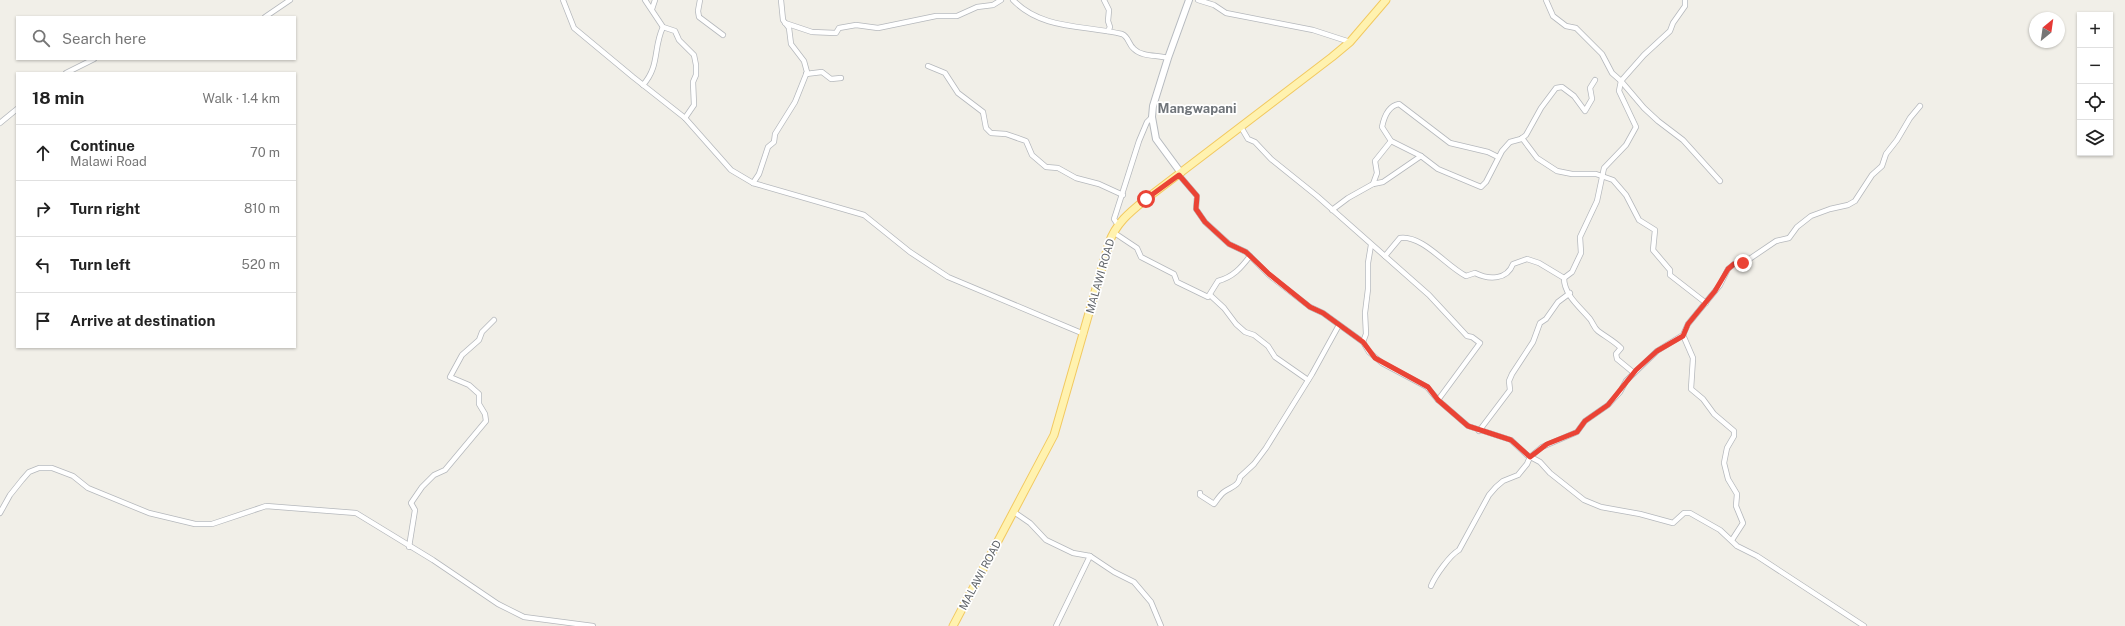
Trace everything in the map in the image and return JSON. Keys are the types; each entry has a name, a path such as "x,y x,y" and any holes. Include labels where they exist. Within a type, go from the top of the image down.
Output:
{"main road":[{"name":"MALAWI ROAD","path":"953,626 1054,435 1113,232 1118,225 1146,199 1350,42 1386,0"}],"street":[{"path":"266,16 290,0"},
{"path":"563,0 574,28 685,118 731,170 753,183 864,214 910,252 948,277 1084,334"},
{"path":"645,0 663,27 675,31 678,40 694,55 696,75 693,82 694,105 685,118"},
{"path":"652,9 654,0"},
{"path":"700,0 698,11 699,18 723,35"},
{"path":"753,183 759,174 768,146 774,142 775,134 795,102 806,74 804,60 791,44 789,28 783,20 781,0"},
{"path":"785,23 812,32 836,33 839,28 856,25 878,28 936,16 957,16 977,7 993,5 1001,0"},
{"path":"1013,0 1020,8 1051,23 1108,31 1126,36 1133,48 1144,55 1168,58"},
{"path":"1104,0 1109,10 1110,27 1108,31"},
{"path":"1189,0 1168,58 1153,106 1152,117 1156,139 1197,196 1196,209 1205,222 1229,244 1246,252 1269,274 1310,307 1363,342 1375,358 1428,387 1438,400 1468,426 1479,431 1511,440 1530,457 1540,462 1550,473 1584,500 1601,507 1652,516 1668,523 1673,523 1684,513 1690,513 1732,540 1737,546 1757,556 1864,626"},
{"path":"1198,0 1214,5 1226,14 1306,29 1350,42"},
{"path":"1546,0 1553,16 1566,26 1576,28 1602,54 1612,73 1621,81 1644,108 1658,122 1684,140 1720,181"},
{"path":"1564,278 1574,268 1581,253 1580,237 1597,201 1602,175 1609,162 1626,145 1636,127 1619,91 1621,81 1644,55 1670,31 1673,23 1685,6 1685,0"},
{"path":"643,85 651,76 655,65 660,34 663,27"},
{"path":"68,72 92,60"},
{"path":"928,66 945,73 958,93 983,112 986,128 991,133 1006,134 1026,141 1032,154 1046,167 1058,168 1076,178 1098,184 1122,195"},
{"path":"806,74 822,72 832,79 841,78"},
{"path":"1498,157 1488,152 1450,143 1398,104 1390,108 1384,117 1382,127 1392,141 1421,156 1438,169 1473,182 1480,187 1486,182 1498,157 1510,142 1522,138 1528,132 1541,108 1558,88 1562,87 1568,91 1585,111 1592,99 1590,88 1595,80"},
{"path":"1431,586 1433,580 1454,553 1459,550 1489,495 1503,481 1518,475 1527,464 1530,457 1547,444 1577,432 1585,421 1608,405 1634,373 1657,351 1683,336 1688,324 1720,285 1728,269 1734,264 1748,260 1776,241 1789,238 1797,227 1811,216 1830,209 1848,206 1855,201 1872,175 1882,166 1886,154 1897,140 1910,118 1920,106"},
{"path":"1,121 16,110"},
{"path":"1118,225 1114,219 1139,141 1147,122 1152,117"},
{"path":"1241,127 1248,139 1255,142 1271,159 1385,256 1428,295 1467,336 1472,337 1480,343 1438,400"},
{"path":"1522,138 1537,158 1557,171 1572,174 1602,175 1618,184 1634,207 1638,220 1655,230 1653,250 1670,270 1670,275 1706,303"},
{"path":"1373,184 1377,173 1375,161 1392,141"},
{"path":"1332,210 1348,198 1373,184 1383,182 1421,156"},
{"path":"1113,232 1137,248 1141,257 1174,274 1177,282 1208,297 1210,295"},
{"path":"1385,256 1400,238 1406,237 1418,241 1466,276 1475,273 1482,276 1499,277 1510,272 1513,264 1527,259 1539,263 1564,278 1566,288 1570,292 1574,302 1590,319 1597,331 1609,338 1621,348 1616,354 1617,359 1634,373"},
{"path":"1363,342 1366,334 1364,313 1368,289 1368,263 1371,245"},
{"path":"1210,295 1214,285 1218,281 1228,278 1236,273 1250,256"},
{"path":"1479,431 1510,390 1509,381 1512,374 1533,342 1540,323 1546,319 1558,302 1570,292"},
{"path":"1210,295 1224,308 1236,324 1249,334 1254,335 1268,346 1275,357 1308,380"},
{"path":"409,546 415,514 415,510 411,503 422,487 434,475 445,470 486,421 485,414 479,404 479,394 469,385 450,377 462,355 479,340 482,332 494,320"},
{"path":"1200,493 1200,495 1214,504 1224,492 1232,489 1239,481 1240,477 1254,464 1266,448 1308,380 1339,325"},
{"path":"1683,336 1693,358 1691,389 1703,399 1714,414 1734,431 1734,436 1727,448 1724,463 1728,479 1737,494 1736,506 1743,524 1732,540"},
{"path":"0,513 10,495 29,472 39,468 52,468 73,476 88,488 114,500 149,513 195,524 212,524 266,506 356,513 498,604 524,617 593,626"},
{"path":"1014,512 1030,523 1046,540 1073,553 1081,553 1090,556 1114,572 1134,582 1151,602 1161,626"},
{"path":"1056,626 1090,556"}],"district":[{"name":"Mangwapani","path":"1197,108"}],"route":[{"path":"1146,199 1179,175 1197,196 1196,209 1205,222 1229,244 1246,252 1269,274 1310,307 1323,313 1363,342 1369,352 1382,364 1428,387 1438,400 1468,426 1478,431 1490,433 1511,440 1530,457 1533,453 1556,439 1566,437 1577,432 1585,421 1608,405 1620,392 1626,381 1636,370 1657,351 1675,339 1683,336 1688,324 1695,318 1706,304 1710,296 1720,285 1728,269 1734,264 1743,263"}]}
